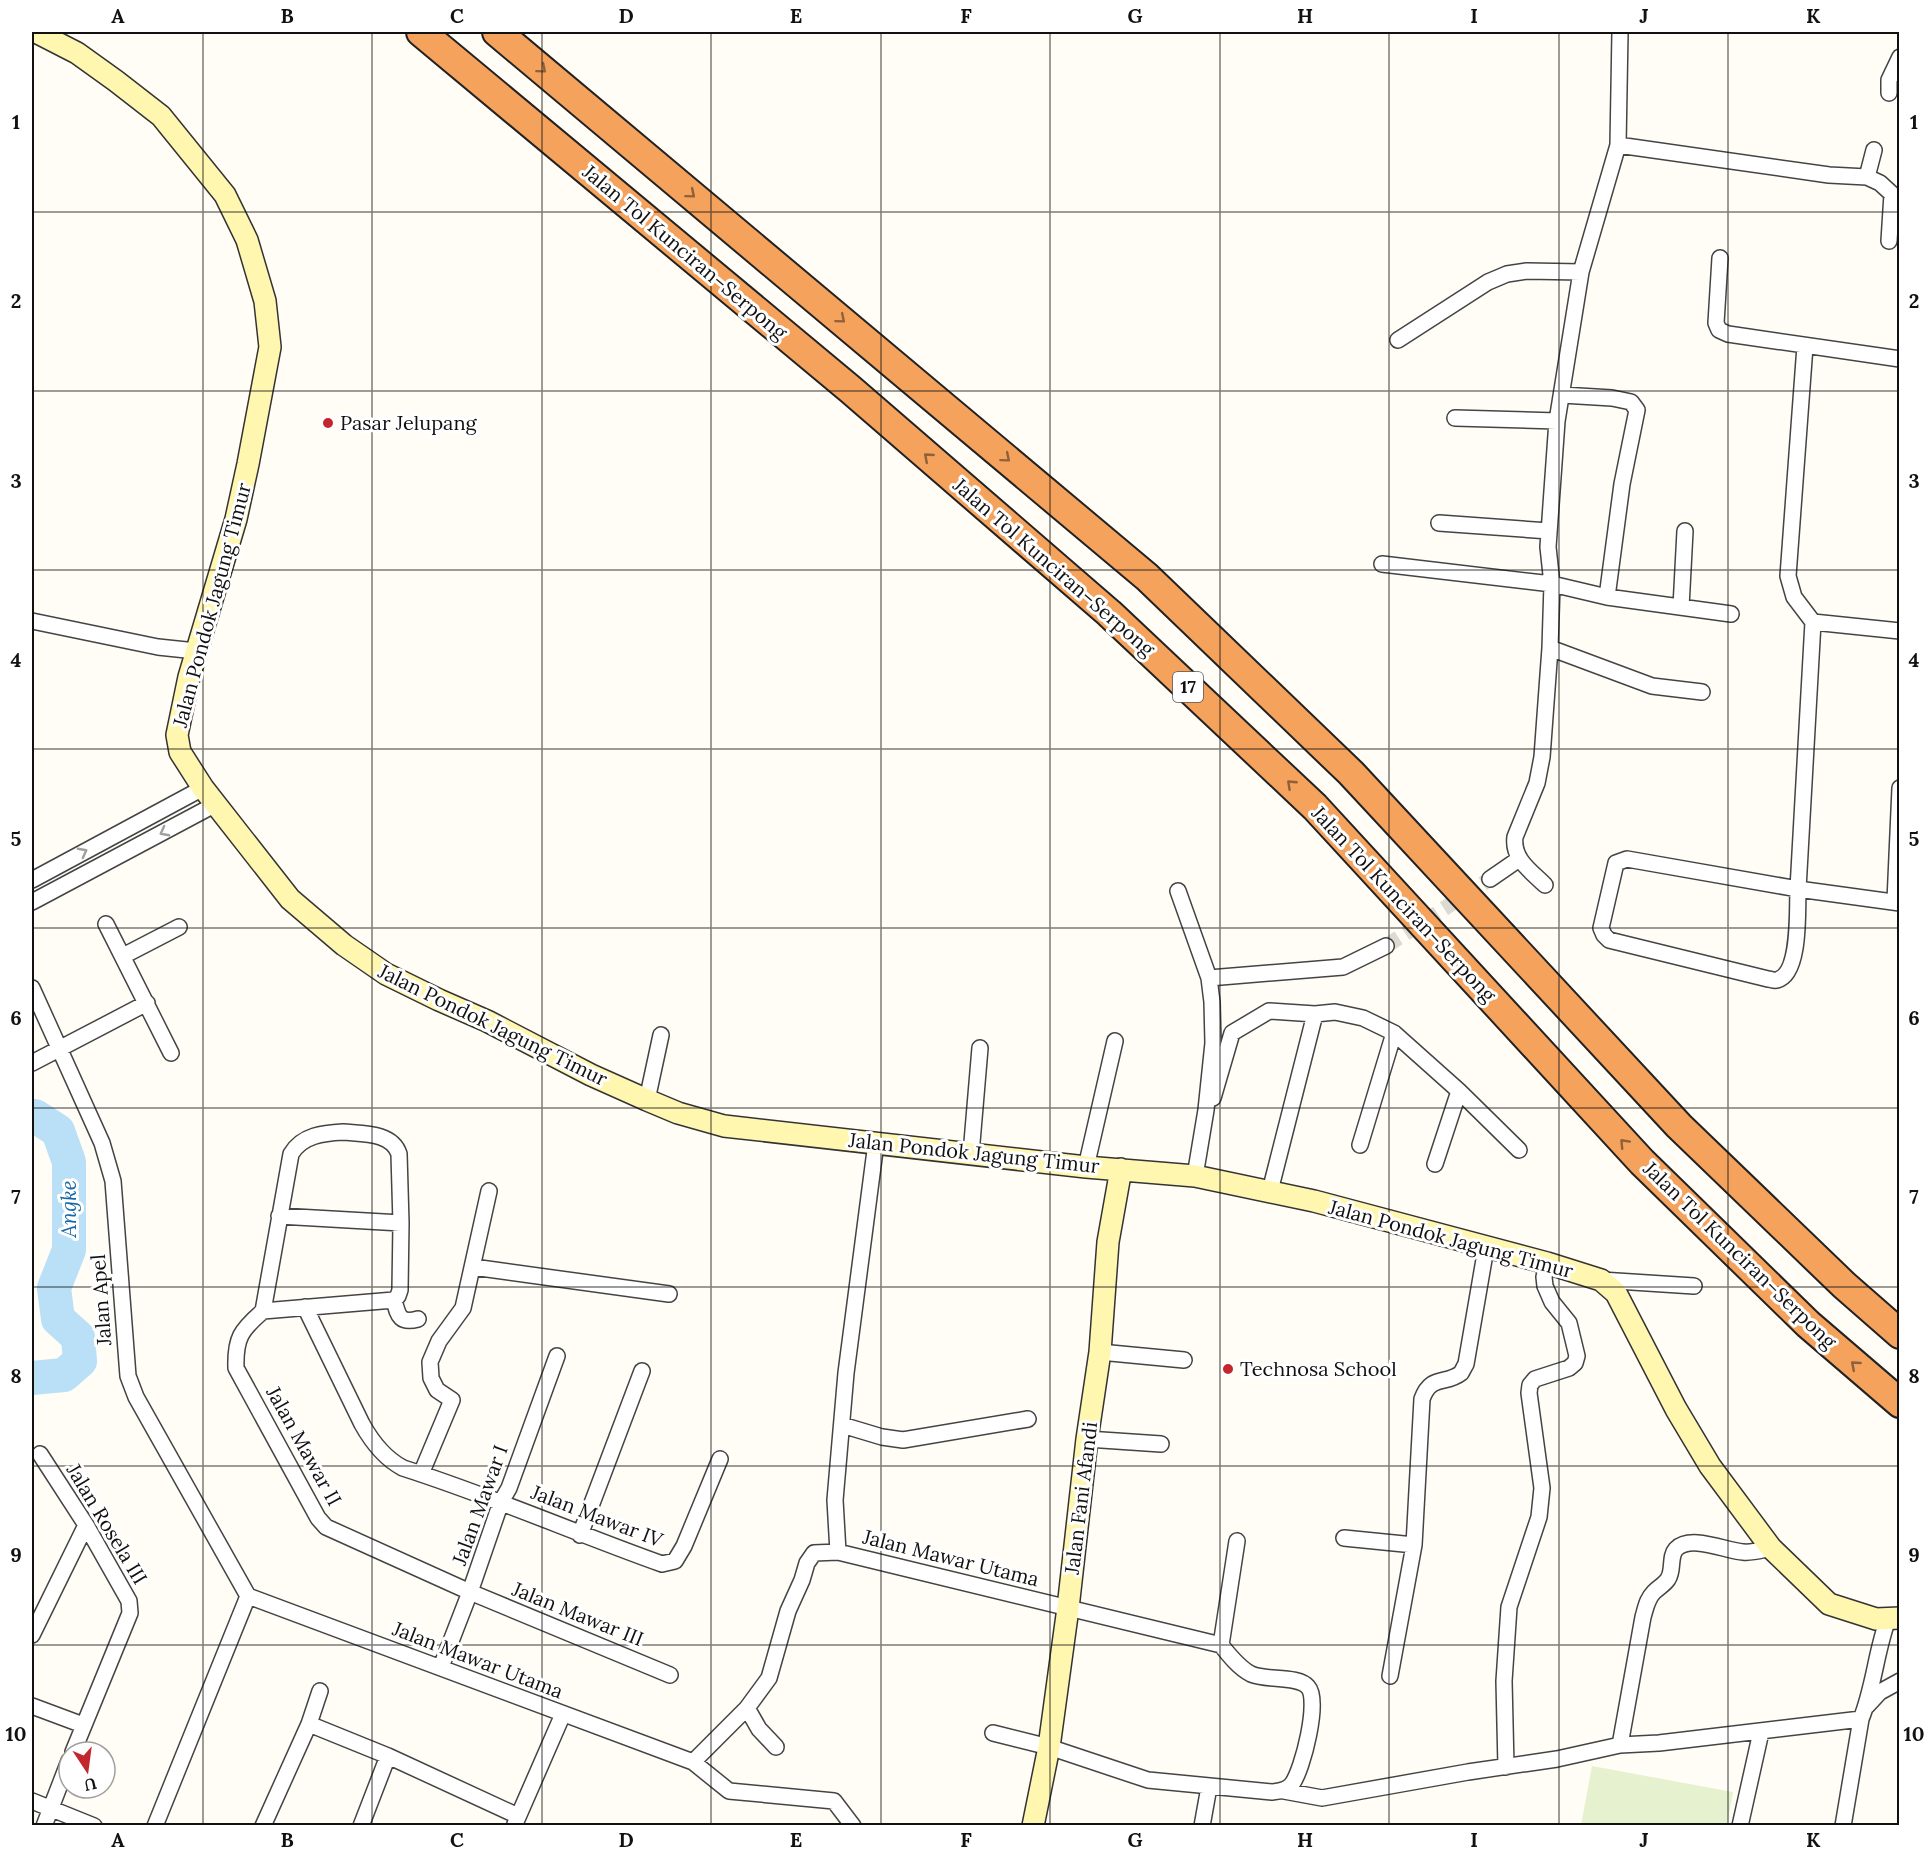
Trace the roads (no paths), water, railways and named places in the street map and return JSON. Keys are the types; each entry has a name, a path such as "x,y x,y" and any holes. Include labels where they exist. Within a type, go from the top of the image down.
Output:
{"highway":[{"name":"Jalan Tol Kunciran–Serpong","path":"421,32 850,389 1109,613 1315,807 1642,1162 1808,1324 1899,1403"},
{"path":"497,32 1147,577 1350,773 1679,1126 1844,1285 1899,1334"}],"street":[{"name":"Jalan Pondok Jagung Timur","path":"36,32 78,53 161,116 225,195 247,240 266,301 270,347 236,519 196,651 177,735 180,752 209,796 290,899 344,945 386,974 487,1021 591,1075 678,1113 724,1126 1086,1167 1196,1176 1314,1201 1547,1263 1601,1280 1694,1286"},
{"path":"1545,885 1519,859 1514,844 1540,774 1550,648 1552,584 1548,547 1557,421 1581,272 1618,145 1620,32"},
{"path":"1889,93 1889,80 1899,57"},
{"path":"1618,145 1829,175 1867,177 1896,194 1889,241"},
{"path":"1867,177 1874,150"},
{"path":"1720,258 1716,323 1719,330 1728,334 1899,359"},
{"path":"1398,340 1488,282 1507,274 1527,271 1581,272"},
{"path":"1805,346 1788,576 1794,597 1813,622 1798,889 1795,946 1792,964 1786,974 1778,980 1768,979 1609,940 1604,935 1601,928 1616,863 1627,859 1798,889 1897,902 1899,788"},
{"path":"1562,394 1631,402 1637,410 1623,484 1607,597"},
{"path":"1455,418 1557,421"},
{"path":"1439,523 1549,531"},
{"path":"1681,607 1685,531"},
{"path":"1382,564 1552,584 1607,597 1731,614"},
{"path":"32,621 158,647 196,651"},
{"path":"1813,622 1899,631"},
{"path":"1550,648 1652,686 1702,692"},
{"path":"32,880 209,796"},
{"path":"32,902 209,796"},
{"path":"1490,879 1519,859"},
{"path":"1178,891 1209,978 1212,1002 1213,1043 1196,1176"},
{"path":"106,924 171,1053"},
{"path":"123,956 178,927"},
{"path":"1209,978 1343,967 1386,946"},
{"name":"Jalan Apel","path":"32,988 102,1143 113,1181 128,1376 136,1397 249,1596"},
{"path":"32,1063 147,1003"},
{"path":"1213,1098 1232,1033 1269,1011 1315,1014 1335,1012 1363,1018 1394,1033 1459,1091 1519,1150"},
{"path":"1270,1191 1315,1014"},
{"path":"1360,1144 1394,1033"},
{"path":"647,1100 661,1035"},
{"path":"1086,1167 1115,1041"},
{"path":"971,1154 980,1048"},
{"path":"1435,1164 1459,1091"},
{"path":"343,1132 383,1137 397,1146 401,1223 400,1290 394,1300 262,1311 291,1155 295,1148 306,1140 320,1133 343,1132"},
{"path":"838,1552 835,1500 856,1292 876,1143"},
{"name":"Jalan Fani Afandi","path":"1033,1826 1049,1747 1068,1608 1087,1439 1100,1353 1108,1242 1121,1169"},
{"path":"421,1474 452,1400 437,1390 431,1378 430,1362 439,1341 463,1308 489,1191"},
{"path":"279,1216 401,1223"},
{"path":"1390,1676 1414,1545 1422,1400 1426,1389 1460,1373 1466,1364 1486,1248"},
{"path":"1506,1767 1504,1681 1509,1607 1539,1516 1542,1499 1529,1393 1530,1385 1534,1379 1569,1368 1575,1363 1577,1356 1569,1323 1552,1302 1545,1286 1547,1263"},
{"path":"473,1267 669,1294"},
{"path":"1601,1280 1616,1293 1676,1409 1710,1466 1771,1548 1829,1604 1876,1619 1894,1618"},
{"path":"394,1300 398,1315 404,1320 418,1319"},
{"name":"Jalan Mawar IV","path":"305,1307 371,1440 391,1462 501,1502 580,1535 662,1564 675,1561 684,1546 720,1459"},
{"name":"Jalan Mawar II","path":"262,1311 245,1328 237,1342 236,1368 318,1518 326,1527 334,1531 470,1592"},
{"path":"1100,1353 1184,1360"},
{"name":"Jalan Mawar I","path":"441,1667 557,1356"},
{"path":"580,1535 642,1371"},
{"path":"842,1425 882,1437 903,1440 1028,1419"},
{"path":"1087,1439 1161,1444"},
{"name":"Jalan Rosela III","path":"40,1454 86,1526 129,1601 130,1613 77,1740"},
{"path":"32,1635 38,1612 86,1526"},
{"path":"1344,1538 1414,1545"},
{"path":"1237,1540 1221,1645 1233,1660 1249,1673 1261,1677 1302,1682 1308,1686 1312,1694 1313,1708 1303,1756 1292,1784 1284,1791"},
{"path":"1620,1745 1648,1599 1667,1581 1671,1572 1673,1554 1678,1547 1686,1543 1698,1542 1752,1553 1771,1548"},
{"name":"Jalan Mawar Utama","path":"693,1762 747,1708 769,1678 788,1611 807,1563 814,1553 838,1552 1221,1645"},
{"name":"Jalan Mawar III","path":"470,1592 670,1675"},
{"path":"155,1826 249,1596"},
{"name":"Jalan Mawar Utama","path":"249,1596 693,1762 729,1791 834,1801 853,1826"},
{"path":"1843,1826 1864,1713 1881,1638 1894,1618"},
{"path":"993,1733 1049,1747 1148,1780 1209,1787 1284,1791 1322,1798 1557,1759 1620,1745 1761,1732 1864,1713 1880,1692 1899,1681"},
{"path":"263,1826 309,1724 320,1692"},
{"path":"32,1706 83,1725"},
{"path":"747,1708 759,1729 776,1748"},
{"path":"309,1724 388,1756 517,1821 563,1714"},
{"path":"1740,1826 1761,1732"},
{"path":"361,1826 388,1756"},
{"path":"1202,1826 1209,1787"},
{"path":"44,1826 57,1791"},
{"path":"32,1801 94,1826"}],"waterway":[{"name":"Angke","path":"32,1118 35,1116 58,1131 69,1162 69,1250 54,1288 58,1319 78,1337 80,1361 64,1375 32,1378"}],"tunnel":[{"path":"1386,946 1490,879"}],"place":[{"name":"Pasar Jelupang","path":"328,423"},
{"name":"Technosa School","path":"1228,1369"}]}
